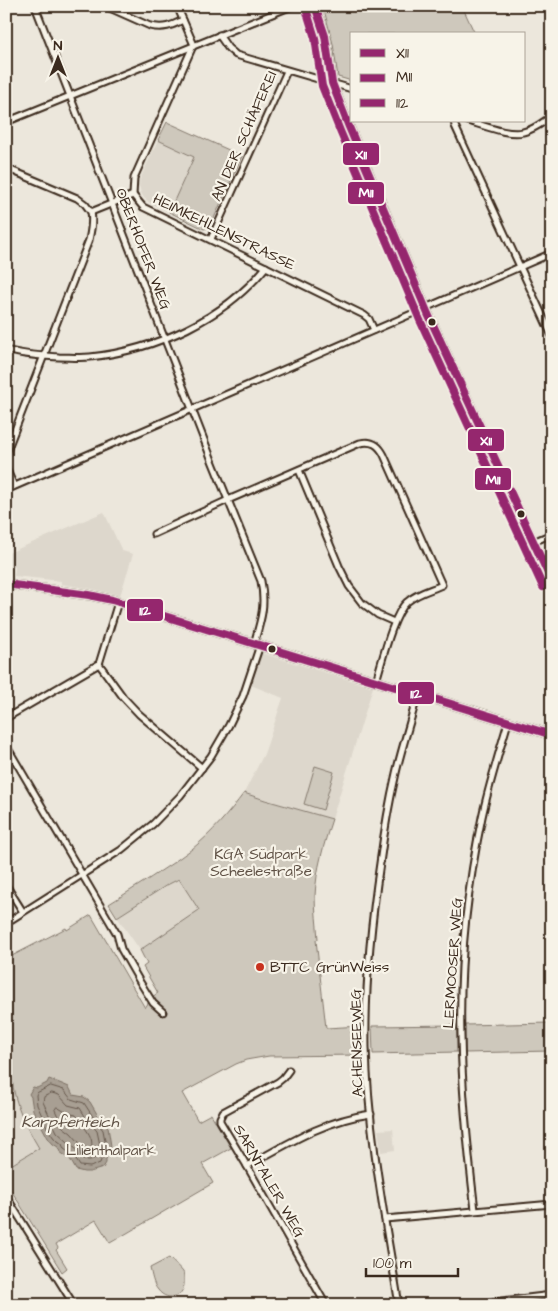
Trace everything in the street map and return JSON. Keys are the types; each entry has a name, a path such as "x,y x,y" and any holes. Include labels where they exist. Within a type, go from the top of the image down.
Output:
{"street":[{"name":"OBERHOFER WEG","path":"6,923 122,850 153,824 180,796 215,749 238,706 246,686 257,645 263,611 260,581 35,6"},
{"path":"105,6 157,28 168,27 183,20"},
{"path":"133,195 134,178 194,46 177,6"},
{"path":"6,122 292,6"},
{"path":"315,6 325,36 332,83 349,127 425,307 552,583"},
{"path":"219,35 228,48 236,55 350,88"},
{"name":"AN DER SCHÄFEREI","path":"211,240 288,70"},
{"path":"472,122 508,132 520,133 531,130 552,116"},
{"path":"454,122 552,336"},
{"path":"6,168 77,198 91,212 92,220 92,229 88,240 6,452"},
{"name":"HEIMKEHLENSTRASSE","path":"91,212 133,195 143,207 364,315 369,319 374,330"},
{"path":"6,490 552,253"},
{"path":"6,350 14,353 43,356 88,357 132,350 165,339 198,324 244,291 266,267"},
{"path":"154,534 228,500 365,442 372,442 378,446 384,455 442,585 414,597 399,612 394,622 376,681"},
{"path":"6,468 14,486"},
{"path":"299,470 349,586 362,603 394,622"},
{"path":"533,542 552,534"},
{"path":"6,584 89,595 118,602 552,735"},
{"path":"6,718 99,664 118,602"},
{"path":"99,664 123,697 139,714 202,768"},
{"name":"ACHENSEEWEG","path":"399,1305 376,1164 371,1114 367,1034 369,965 374,906 383,839 396,775 418,693"},
{"name":"LERMOOSER WEG","path":"475,1210 465,1125 462,1068 463,961 468,907 482,818 508,722"},
{"path":"6,745 117,934 121,949 152,1003 163,1012"},
{"path":"6,885 23,912"},
{"name":"SARNTALER WEG","path":"289,1070 284,1078 278,1082 226,1110 221,1115 220,1122 326,1305"},
{"path":"247,1166 316,1129 348,1118 371,1114"},
{"path":"6,1196 74,1305"},
{"path":"386,1219 552,1204"},
{"path":"468,1305 552,1295"}],"shaded area":[{"path":"158,140 195,157 169,212 144,198 139,186 140,179"},
{"path":"104,512 122,551 133,554 120,596 61,584 61,581 14,576 15,567 9,566 6,554"},
{"path":"261,653 373,687 332,819 244,793 264,754 283,698 251,685"},
{"path":"179,879 199,911 140,950 117,917"},
{"path":"12,1077 17,1103 28,1129 39,1148 6,1168 6,1081"},
{"path":"393,1129 395,1150 381,1152 378,1130"}],"green space":[{"path":"323,6 462,6 474,32 350,32 350,80 338,77 333,44"},
{"path":"167,122 242,156 210,227 204,229 169,212 194,157 158,140"},
{"path":"315,766 334,772 323,810 304,804"},
{"path":"244,793 332,819 323,847 315,896 318,939 316,940 326,1028 361,1026 361,1055 269,1056 246,1060 182,1093 198,1121 211,1114 231,1148 202,1164 213,1183 110,1243 96,1220 56,1244 58,1248 56,1250 67,1268 62,1272 6,1182 6,1168 39,1148 18,1106 12,1078 6,1081 6,959 66,928 67,930 91,915 145,1008 152,997 158,993 143,967 147,964 140,950 199,910 179,879 117,917 109,904 192,849 220,822"},
{"path":"550,1023 550,1051 465,1053 465,1025"},
{"path":"457,1025 457,1052 373,1054 372,1026"},
{"path":"169,1258 183,1272 184,1277 182,1291 176,1296 171,1297 162,1294 158,1290 150,1268"}],"water":[{"name":"Karpfenteich","path":"49,1079 69,1087 73,1095 84,1097 90,1102 108,1127 111,1146 103,1168 90,1172 76,1170 70,1159 60,1152 58,1147 48,1138 33,1110 29,1094 33,1087 37,1088 47,1083"}],"transit line":[{"name":"X11","path":"315,6 325,36 332,83 349,127 428,314 552,582"},
{"name":"M11","path":"306,9 315,38 322,86 340,131 419,318 543,587"},
{"name":"112","path":"6,584 89,595 112,600 552,735"}],"place":[{"name":"BTTC GrünWeiss","path":"260,967"}],"park label":[{"name":"KGA Südpark Scheelestraße","path":"261,862"},
{"name":"Lilienthalpark","path":"111,1150"}]}
